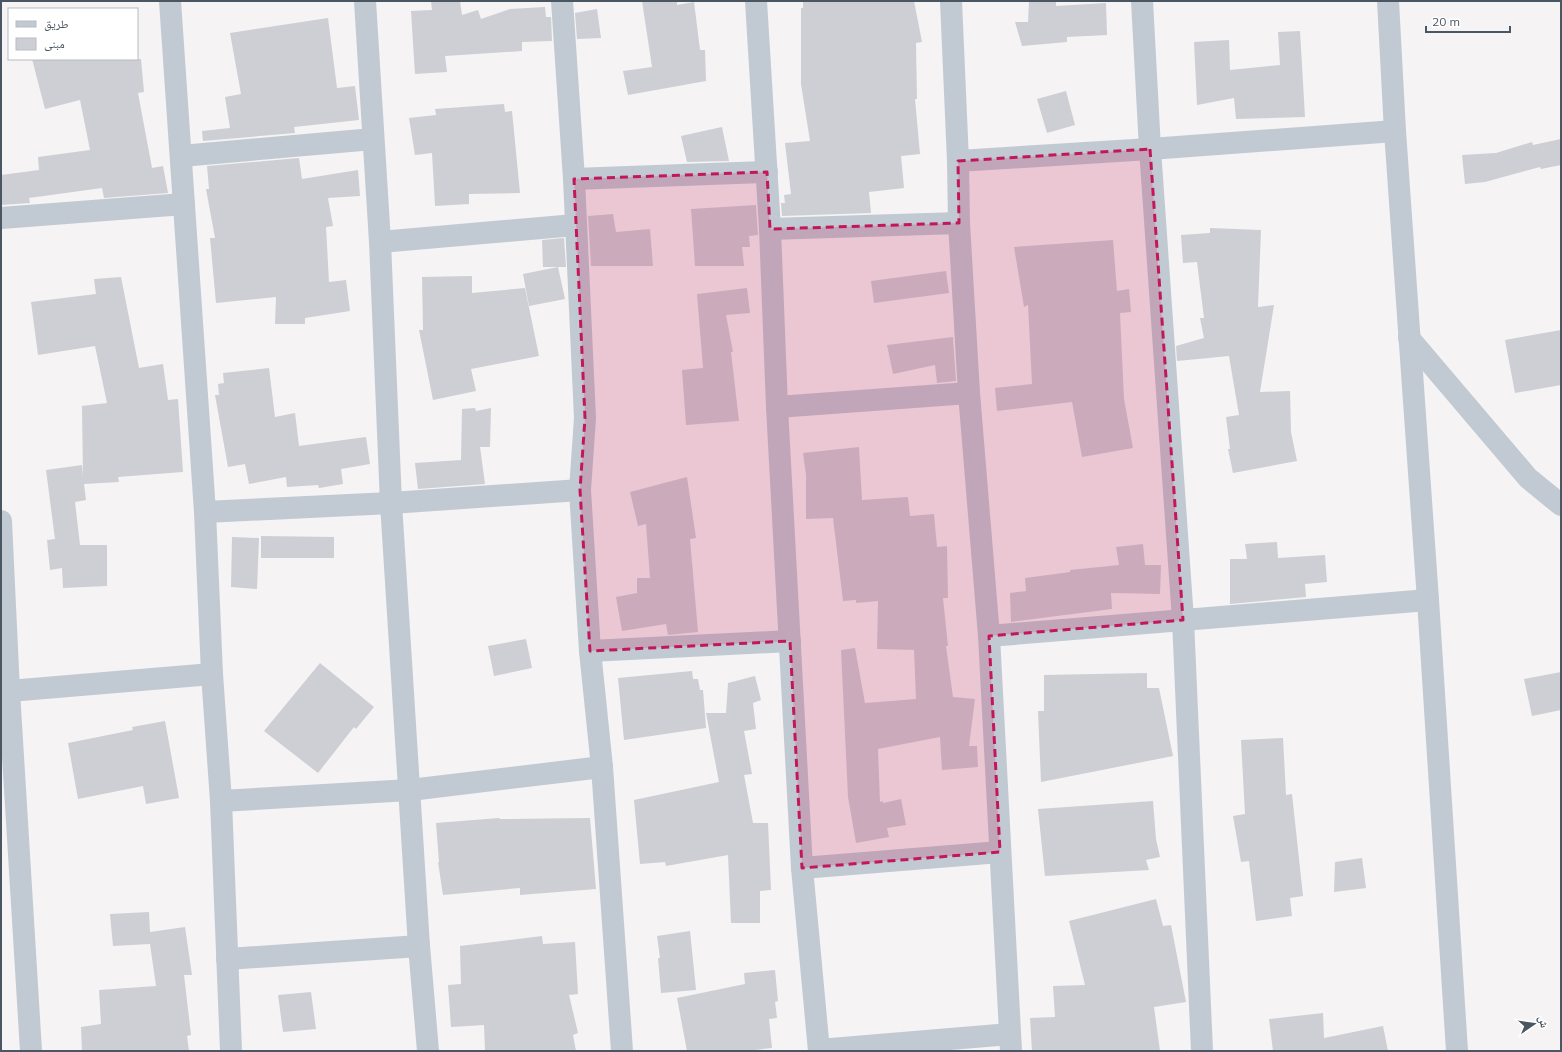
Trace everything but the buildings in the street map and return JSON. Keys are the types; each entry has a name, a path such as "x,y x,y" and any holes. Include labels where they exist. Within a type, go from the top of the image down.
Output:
{"street":[{"path":"170,1 204,512 212,674 221,801 231,1051"},
{"path":"365,1 380,242 392,503 419,946 428,1051"},
{"path":"562,1 574,179 585,418 580,490 590,651 602,767 622,1051"},
{"path":"756,1 770,229 777,407 802,868 819,1050 1011,1042 989,636 969,393 959,223 958,161 951,1"},
{"path":"1142,1 1150,149 1183,620 1202,1051"},
{"path":"1388,1 1394,130 1428,600 1458,1051"},
{"path":"958,161 1150,149 1394,130"},
{"path":"181,156 373,139"},
{"path":"574,179 766,172"},
{"path":"1,218 184,204"},
{"path":"770,229 959,223"},
{"path":"380,242 575,225"},
{"path":"1409,338 1528,478 1561,505"},
{"path":"777,407 969,393"},
{"path":"204,512 392,503 580,490"},
{"path":"1,521 9,691 8,777 31,1051"},
{"path":"989,636 1428,600"},
{"path":"590,651 790,641"},
{"path":"9,691 212,674"},
{"path":"221,801 410,790 602,767"},
{"path":"802,868 1000,852"},
{"path":"227,958 419,946"}],"highlighted area":[{"path":"1150,149 1183,620 989,636 1000,852 802,868 790,641 590,651 580,490 585,418 574,179 767,172 770,229 959,223 958,161"}]}
